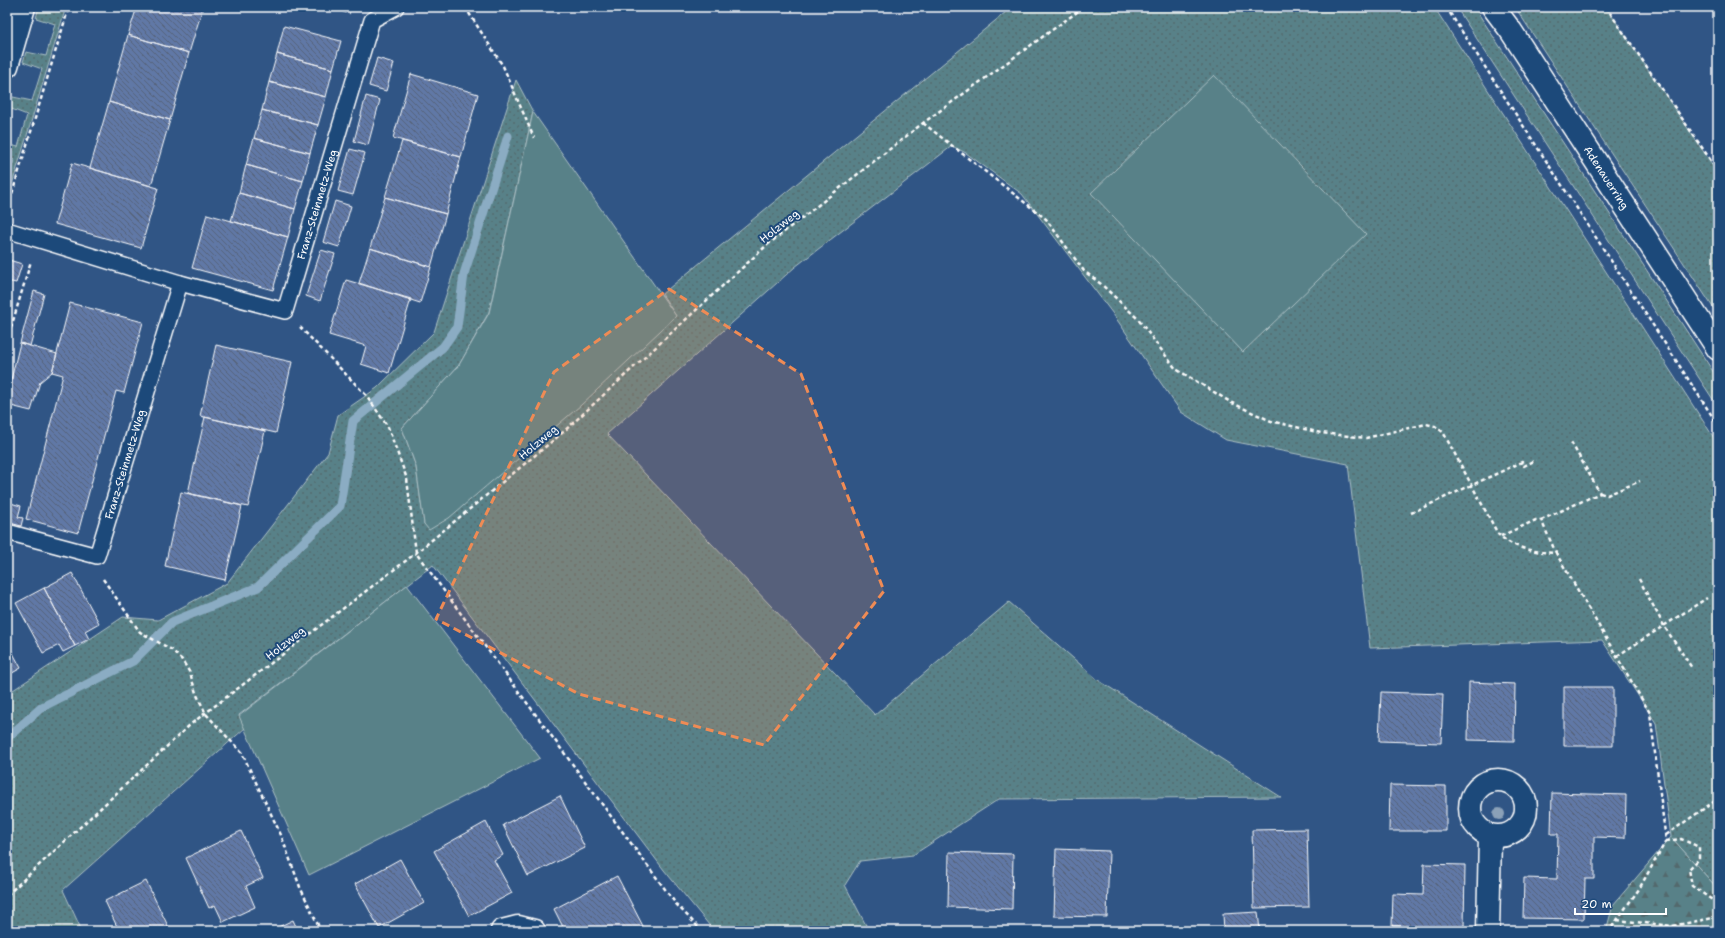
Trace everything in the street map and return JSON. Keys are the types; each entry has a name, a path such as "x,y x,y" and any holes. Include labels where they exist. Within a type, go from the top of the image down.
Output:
{"main road":[{"path":"7,66 24,7"},
{"name":"Adenauerring","path":"1493,7 1515,38 1718,349"},
{"path":"1488,931 1490,836"},
{"path":"502,931 518,927 534,931"}],"lane":[{"name":"Franz-Steinmetz-Weg","path":"285,311 372,20 396,7"},
{"path":"7,230 180,283 285,311"},
{"name":"Franz-Steinmetz-Weg","path":"97,556 180,283"},
{"path":"7,532 97,556"}],"path":[{"path":"7,211 70,7"},
{"path":"465,7 503,66 534,138"},
{"name":"Holzweg","path":"7,895 191,724 416,553 561,434 766,246 923,123 1084,7"},
{"path":"1446,7 1718,425"},
{"path":"1606,7 1718,171"},
{"path":"923,123 1046,219 1084,271 1101,284 1137,318 1176,369 1232,403 1272,421 1321,433 1366,438 1426,424 1435,426 1443,432 1500,536 1513,545 1538,552 1556,553"},
{"path":"7,341 36,239"},
{"path":"285,311 366,396 388,427 407,479 416,553 676,904 702,931"},
{"path":"1571,442 1600,493"},
{"path":"1411,513 1471,484 1522,462 1524,466 1536,460"},
{"path":"1500,536 1536,520 1541,520 1600,493 1607,495 1640,481"},
{"path":"1541,520 1556,553 1650,713 1666,841 1639,889 1608,931"},
{"path":"97,556 100,574 140,632 172,650 182,660 190,673 196,693 206,714 242,753 281,835 300,887 321,931"},
{"path":"1639,579 1664,626 1692,668"},
{"path":"1617,656 1707,598"},
{"path":"1666,836 1718,799"},
{"path":"1666,841 1681,839 1699,847 1699,859 1689,869 1692,886 1718,904"},
{"path":"1617,920 1672,926 1718,918"}],"highlighted area":[{"path":"669,289 801,374 884,591 764,745 579,694 436,619 554,372"}],"green space":[{"path":"39,7 59,11 60,7 66,7 7,201 7,182 14,160 7,157 7,144 18,147 27,115 9,108 11,97 32,101 42,69 23,62 26,52 46,56 55,24 36,18"},
{"path":"1012,7 1434,7 1718,444 1718,889 1671,837 1656,723 1602,640 1370,648 1348,464 1226,440 1181,412 1113,314 1022,194 966,153 952,146 795,267 607,434 875,715 1009,602 1098,680 1281,797 999,799 913,855 860,861 845,885 869,931 714,931 664,870 433,565 239,715 245,728 63,890 82,931 7,931 7,694 123,617 158,620 227,583 328,453 338,415 377,388 434,332 516,80 533,112 489,312 459,365 402,428 416,467 424,524 676,316 662,294"},
{"path":"1456,7 1474,7 1718,379 1718,407"},
{"path":"1515,7 1606,7 1718,173 1718,315"},
{"path":"1214,75 1366,234 1243,352 1091,193"},
{"path":"533,112 676,316 581,405 449,518 429,530 424,524 416,467 402,428 459,365 489,313"},
{"path":"407,585 540,758 309,875 239,716"},
{"path":"1671,837 1718,889 1718,931 1606,931 1613,905"}],"building":[{"path":"137,7 203,7 189,53 128,35"},
{"path":"284,26 341,41 333,69 277,54"},
{"path":"128,35 189,53 170,120 109,102"},
{"path":"277,54 333,69 326,97 269,82"},
{"path":"377,58 394,63 386,91 369,86"},
{"path":"411,74 478,94 461,157 393,138"},
{"path":"269,82 326,97 318,125 262,110"},
{"path":"366,96 380,100 368,145 354,141"},
{"path":"109,102 170,120 151,186 90,168"},
{"path":"262,110 318,125 310,153 254,138"},
{"path":"254,138 310,153 303,181 246,165"},
{"path":"402,141 461,157 446,214 385,197"},
{"path":"350,149 365,153 353,195 338,191"},
{"path":"72,163 158,188 141,248 55,224"},
{"path":"246,165 303,181 295,209 239,193"},
{"path":"239,193 295,209 288,237 231,221"},
{"path":"385,197 446,214 431,267 370,248"},
{"path":"335,201 351,206 339,247 323,242"},
{"path":"207,214 288,237 273,290 192,268"},
{"path":"370,248 431,267 420,303 359,283"},
{"path":"321,250 335,254 320,301 306,296"},
{"path":"9,260 22,264 16,283 7,281 7,268"},
{"path":"346,280 411,299 389,373 361,364 366,346 329,335"},
{"path":"34,291 44,294 30,346 20,343"},
{"path":"70,303 143,322 124,393 116,391 78,533 26,519 63,375 52,372"},
{"path":"20,343 57,354 52,372 40,382 31,411 7,405 7,396"},
{"path":"216,345 292,362 276,433 200,416"},
{"path":"205,417 265,431 248,507 188,493"},
{"path":"181,492 242,506 225,580 165,566"},
{"path":"7,502 21,506 18,517 23,518 21,526 7,522"},
{"path":"72,573 99,623 85,631 89,639 75,646 44,588"},
{"path":"44,588 75,646 63,652 59,645 43,653 16,603"},
{"path":"7,642 21,668 7,676"},
{"path":"7,676 11,683 7,685"},
{"path":"1469,682 1515,684 1514,741 1468,740"},
{"path":"1564,687 1613,687 1613,746 1564,746"},
{"path":"1381,692 1443,694 1441,743 1379,741"},
{"path":"1390,785 1446,786 1446,831 1389,831"},
{"path":"1552,793 1626,795 1625,838 1594,837 1594,879 1585,879 1584,919 1523,918 1524,878 1557,879 1558,834 1551,834"},
{"path":"560,796 585,848 528,876 503,825"},
{"path":"486,822 503,855 494,860 512,893 469,916 434,851"},
{"path":"1307,829 1309,907 1254,908 1252,830"},
{"path":"241,831 263,878 246,886 255,907 223,922 215,905 209,908 186,858"},
{"path":"1056,849 1109,851 1107,917 1054,916"},
{"path":"949,852 1013,854 1012,909 948,907"},
{"path":"400,859 424,903 379,928 355,884"},
{"path":"1424,864 1465,865 1464,927 1392,926 1393,894 1423,895"},
{"path":"617,876 644,928 638,931 565,931 554,909"},
{"path":"146,881 170,930 119,931 105,901"},
{"path":"1258,912 1260,931 1224,931 1223,914"},
{"path":"293,920 298,931 270,931"}],"waterway":[{"path":"7,738 42,707 133,661 172,622 258,587 340,506 353,421 443,347 457,327 464,274 508,136"}]}
